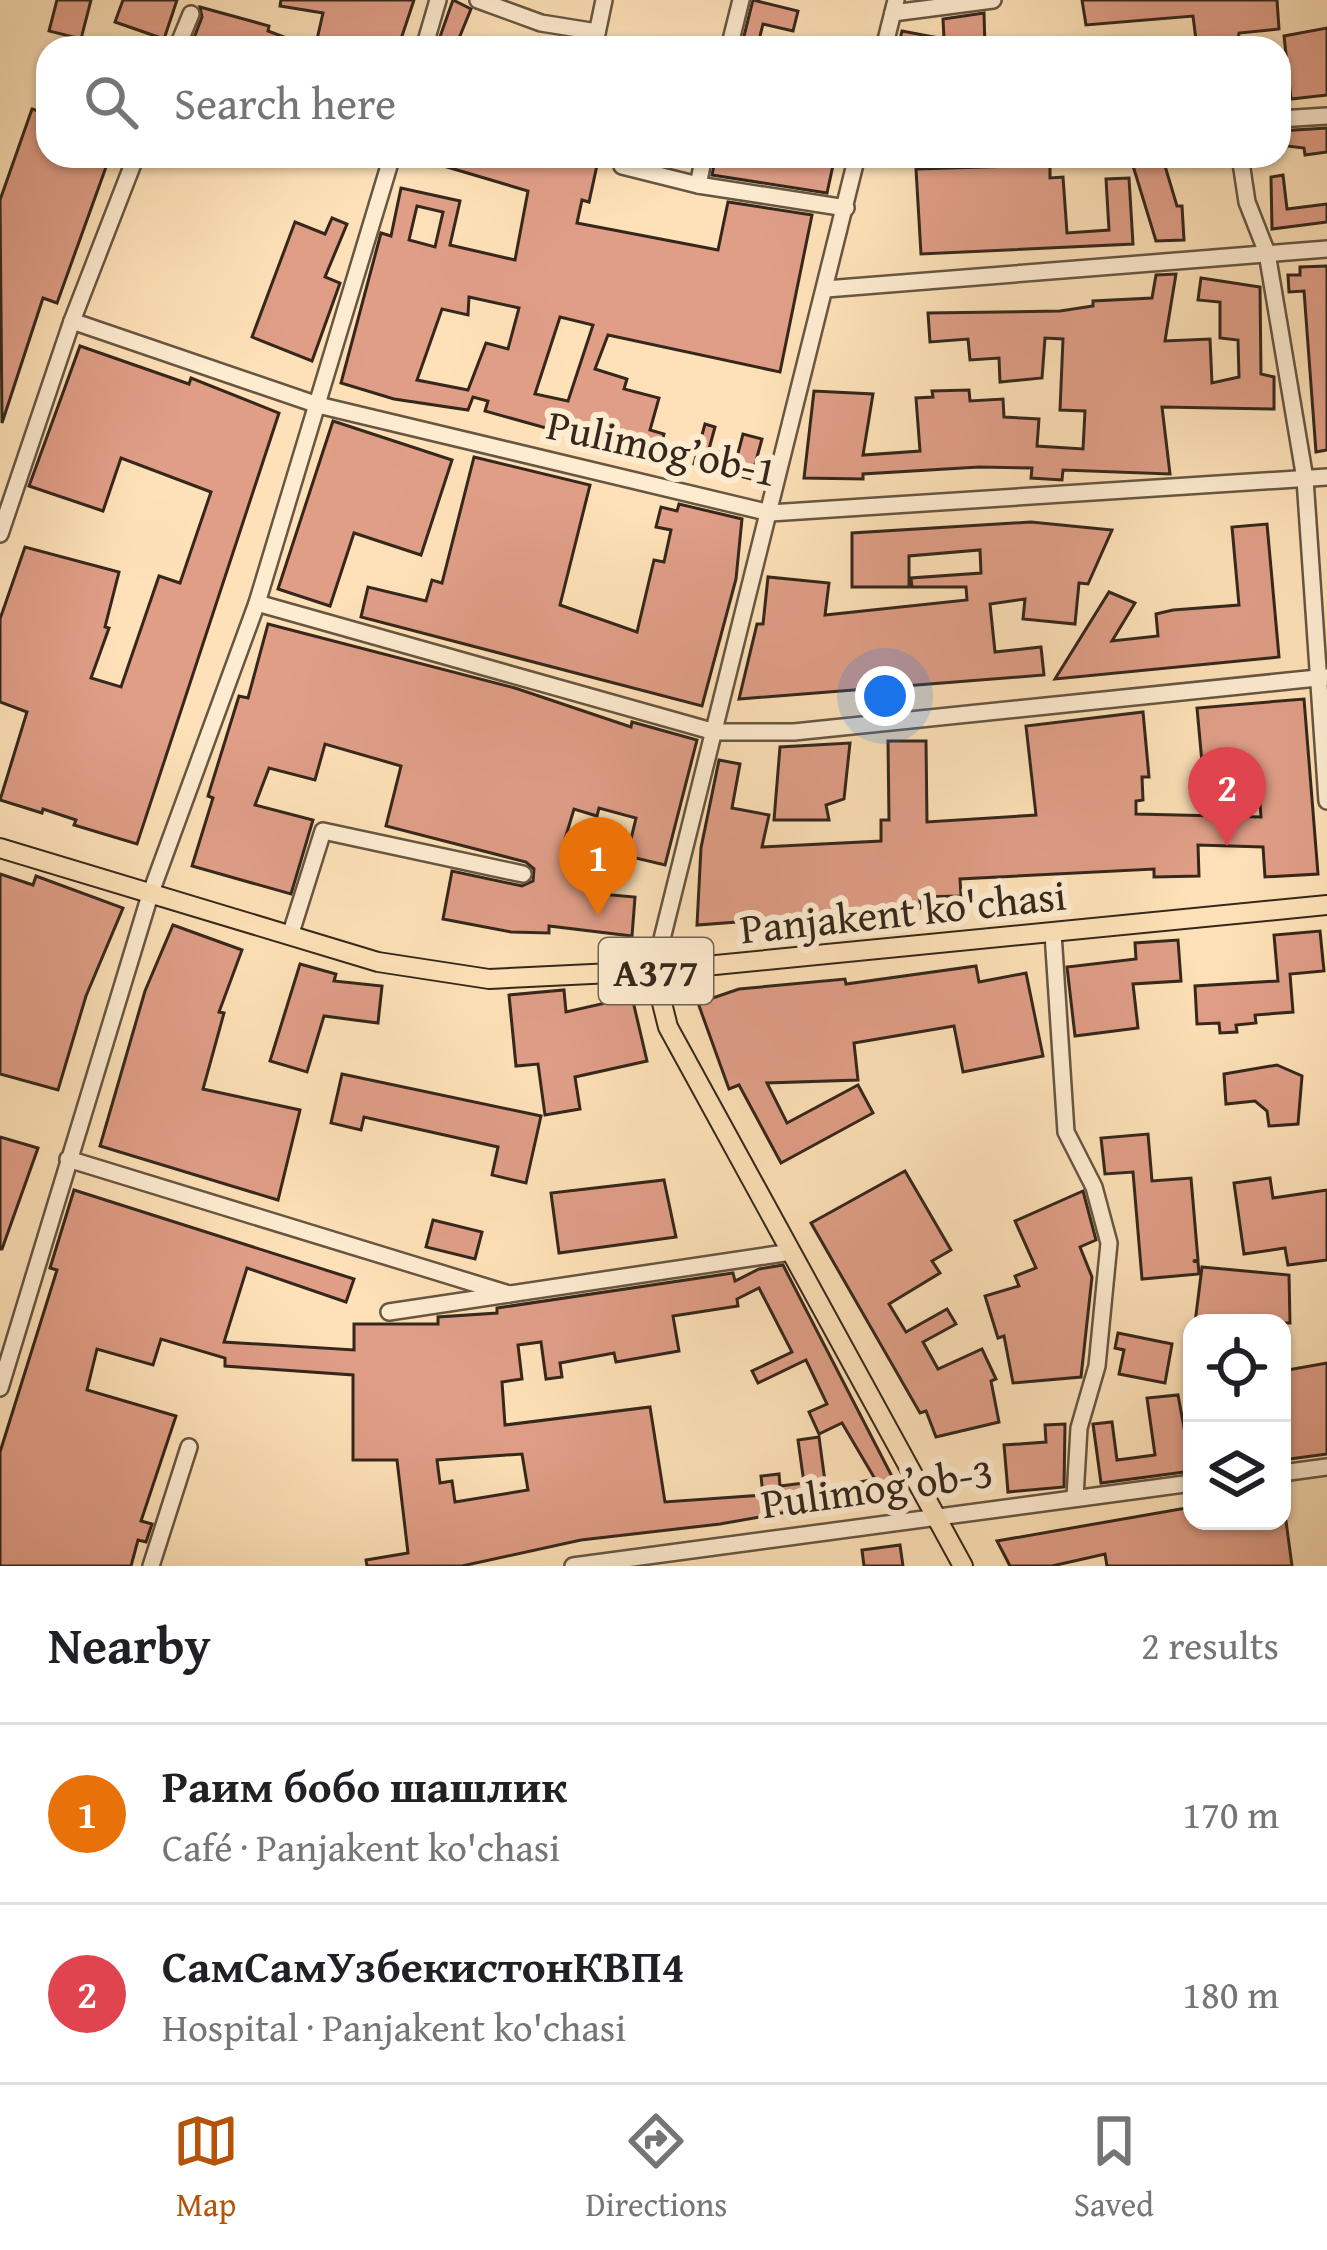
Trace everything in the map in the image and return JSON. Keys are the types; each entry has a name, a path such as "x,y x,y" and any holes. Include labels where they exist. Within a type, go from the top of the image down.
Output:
{"main road":[{"name":"Panjakent ko'chasi","path":"0,848 378,962 489,980 654,971 1327,905"},
{"path":"654,971 668,1027 963,1566"}],"street":[{"path":"428,36 438,0"},
{"path":"478,0 583,36"},
{"path":"597,36 604,0"},
{"path":"732,36 740,0"},
{"path":"887,36 895,6 993,0"},
{"path":"182,36 190,14"},
{"path":"1291,118 1327,116"},
{"path":"0,534 72,321 131,168"},
{"path":"0,1388 150,896 257,603 388,168"},
{"path":"630,168 698,185 846,208"},
{"path":"698,185 702,168"},
{"path":"654,971 854,168"},
{"path":"1242,168 1247,202 1267,253 1305,479 1323,677 1327,801"},
{"path":"826,289 1327,249"},
{"name":"Pulimog’ob-1","path":"72,321 318,404 770,513 1327,476"},
{"path":"257,603 715,732 794,732 1323,677"},
{"path":"290,936 322,831 523,874"},
{"path":"1053,933 1066,1132 1094,1187 1109,1243 1097,1366 1079,1428 1076,1497"},
{"path":"68,1159 508,1294"},
{"path":"389,1312 791,1252"},
{"path":"151,1566 189,1448"},
{"path":"1291,1472 1327,1467"},
{"name":"Pulimog’ob-3","path":"573,1566 935,1514 1183,1485"}],"building":[{"path":"57,0 91,0 82,36 49,31"},
{"path":"123,0 177,0 165,36 115,22"},
{"path":"281,0 414,0 402,36 318,36 323,13 280,6"},
{"path":"453,0 471,9 460,36 440,36"},
{"path":"753,0 798,11 793,31 763,24 760,36 744,36"},
{"path":"1082,0 1277,0 1279,29 1239,36 1196,36 1193,16 1086,25"},
{"path":"200,7 269,26 268,31 281,36 195,36 202,17"},
{"path":"984,13 985,36 944,36 943,19"},
{"path":"1327,28 1327,95 1291,99 1291,36 1284,36"},
{"path":"32,109 36,110 36,168 106,168 57,303 43,298 2,423 0,200"},
{"path":"1327,128 1327,152 1305,155 1304,148 1291,146 1291,130"},
{"path":"450,168 596,168 589,202 582,200 577,223 718,250 728,202 812,215 780,372 608,335 595,369 627,379 624,389 659,398 650,430 664,434 657,459 485,411 488,401 473,397 468,410 394,399 341,383 381,233 391,236 401,188 460,201 450,245 515,260 528,191","holes":["417,206 443,212 435,247 409,240","469,297 519,308 508,349 486,343 468,390 417,380 442,309 468,315","560,317 593,325 568,401 535,394"]},
{"path":"713,168 832,168 827,193 712,175"},
{"path":"1050,168 1050,178 1063,177 1067,233 1109,230 1106,179 1129,178 1133,244 921,254 916,169"},
{"path":"1134,168 1166,168 1177,206 1182,206 1184,240 1156,241"},
{"path":"1283,175 1287,209 1327,204 1327,222 1272,229 1271,177"},
{"path":"332,218 347,224 325,277 340,283 312,361 252,337 295,222 325,234"},
{"path":"1327,266 1327,450 1316,452 1304,291 1289,292 1288,275 1300,275 1300,267"},
{"path":"1176,274 1165,341 1210,339 1212,383 1239,377 1238,340 1220,338 1220,302 1198,300 1201,278 1260,287 1261,374 1274,377 1274,409 1162,407 1170,474 1063,470 1062,480 1031,478 1032,468 979,467 863,474 863,479 804,478 814,391 873,394 863,455 920,451 916,398 933,397 932,391 969,390 970,401 1003,399 1004,417 1039,419 1037,446 1083,449 1085,411 1060,410 1063,339 1045,338 1042,378 1000,382 999,358 970,360 968,339 930,342 928,313 1060,311 1093,306 1093,301 1152,298 1156,275"},
{"path":"80,346 189,384 191,378 279,413 137,844 74,825 76,820 43,809 42,813 0,800 27,712 0,702 0,619 25,547 119,572 105,627 109,628 91,678 121,687 159,576 180,583 211,492 121,458 103,511 29,486"},
{"path":"333,421 452,460 421,555 354,533 330,606 278,589"},
{"path":"705,424 715,427 709,449 737,457 743,434 762,439 751,479 694,464"},
{"path":"474,457 590,485 560,605 637,632 654,560 664,562 671,530 656,527 661,507 677,511 679,504 742,519 736,579 702,706 361,617 368,587 426,601 432,580 442,583"},
{"path":"1031,522 1112,530 1088,584 1079,583 1075,624 1023,619 1025,599 990,604 995,652 1041,647 1044,675 739,699 757,624 763,624 768,577 829,583 825,615 967,600 966,587 912,587 911,578 981,573 980,550 909,556 909,587 852,587 852,533"},
{"path":"1267,524 1279,657 1055,679 1109,592 1135,603 1112,641 1158,636 1156,614 1239,605 1232,527"},
{"path":"268,624 515,688 631,727 632,722 697,740 665,865 627,856 636,818 599,808 597,816 574,809 562,849 609,860 600,894 635,897 632,936 549,926 549,933 511,932 443,919 452,871 522,886 533,881 534,869 526,862 386,826 401,766 325,744 315,780 269,768 255,805 313,820 291,894 192,866 239,696 248,698"},
{"path":"1304,699 1318,874 1265,877 1263,847 1198,845 1199,876 1154,877 1154,869 960,879 961,896 920,897 920,908 697,925 701,848 719,760 740,764 732,808 769,815 762,847 881,841 881,820 889,820 888,741 926,741 927,822 1036,815 1026,726 1143,712 1149,777 1142,777 1143,800 1136,801 1136,814 1261,817 1259,791 1205,795 1197,708"},
{"path":"850,743 844,799 826,805 829,820 774,820 780,747"},
{"path":"0,874 33,885 36,876 123,908 86,996 58,1090 0,1074"},
{"path":"173,925 242,950 219,1012 224,1013 203,1089 300,1110 278,1200 100,1146 145,991"},
{"path":"1320,931 1324,971 1290,974 1293,1012 1255,1015 1256,1023 1236,1025 1237,1032 1220,1033 1219,1023 1197,1024 1195,986 1278,981 1274,935"},
{"path":"1178,940 1181,981 1133,984 1138,1028 1075,1036 1067,967 1136,959 1135,943"},
{"path":"300,964 336,974 334,981 382,986 378,1023 324,1016 307,1072 270,1061"},
{"path":"976,966 979,982 1026,973 1043,1056 963,1072 954,1026 854,1043 858,1080 767,1083 787,1123 858,1085 873,1113 781,1163 739,1085 729,1089 698,1003 739,989 845,979 846,984"},
{"path":"564,990 566,1012 632,997 647,1061 575,1077 580,1109 545,1115 538,1064 516,1066 509,995"},
{"path":"1277,1065 1302,1076 1298,1124 1269,1126 1267,1111 1255,1101 1226,1104 1224,1074"},
{"path":"342,1074 541,1116 526,1183 492,1175 498,1147 364,1117 361,1130 331,1123"},
{"path":"1148,1134 1152,1181 1191,1178 1198,1260 1193,1261 1198,1262 1199,1274 1142,1279 1133,1172 1105,1174 1101,1138"},
{"path":"0,1137 38,1148 2,1249 0,1249"},
{"path":"905,1171 951,1250 932,1261 940,1273 889,1304 906,1332 947,1309 956,1324 923,1342 938,1369 982,1349 996,1379 991,1381 999,1422 936,1437 926,1411 920,1413 811,1223"},
{"path":"1270,1178 1273,1198 1327,1190 1327,1260 1288,1265 1285,1248 1244,1254 1234,1183"},
{"path":"664,1180 676,1237 559,1253 551,1193"},
{"path":"74,1190 354,1279 346,1302 247,1268 224,1342 354,1350 354,1324 438,1324 438,1317 497,1313 497,1308 733,1273 735,1281 759,1269 783,1265 900,1492 720,1524 581,1540 462,1566 367,1566 366,1560 408,1553 397,1460 353,1460 353,1375 225,1366 225,1358 161,1339 153,1365 97,1349 87,1390 176,1416 141,1521 152,1524 146,1542 138,1540 131,1566 0,1566 0,1452 57,1270 50,1268","holes":["759,1288 792,1352 752,1371 758,1383 806,1360 827,1404 809,1412 819,1434 842,1423 875,1479 826,1489 819,1437 798,1440 804,1483 780,1486 779,1474 761,1476 763,1495 665,1502 650,1407 505,1425 502,1382 522,1379 518,1345 541,1342 546,1379 562,1377 560,1363 614,1353 616,1362 679,1351 673,1316 738,1306 737,1299","522,1454 528,1490 455,1502 452,1481 440,1483 437,1460"]},
{"path":"1083,1191 1096,1240 1080,1247 1092,1277 1081,1377 1013,1383 1004,1336 998,1338 985,1296 1019,1286 1015,1276 1036,1268 1015,1221"},
{"path":"433,1220 482,1232 475,1259 426,1247"},
{"path":"1202,1267 1289,1275 1290,1314 1196,1314"},
{"path":"1118,1333 1172,1344 1165,1383 1119,1374 1124,1350 1115,1348"},
{"path":"1327,1363 1327,1454 1291,1459 1291,1369"},
{"path":"1178,1395 1183,1472 1101,1483 1093,1424 1112,1422 1117,1460 1155,1455 1147,1398"},
{"path":"1065,1424 1064,1487 1008,1492 1004,1445 1046,1442 1045,1425"},
{"path":"1183,1509 1183,1530 1287,1530 1292,1566 1107,1566 1105,1554 1052,1566 1010,1566 997,1541"},
{"path":"900,1545 903,1566 864,1566 862,1550"}],"place":[{"name":"СамСамУзбекистонКВП4","path":"1227,846"},
{"name":"Раим бобо шашлик","path":"598,916"}]}
